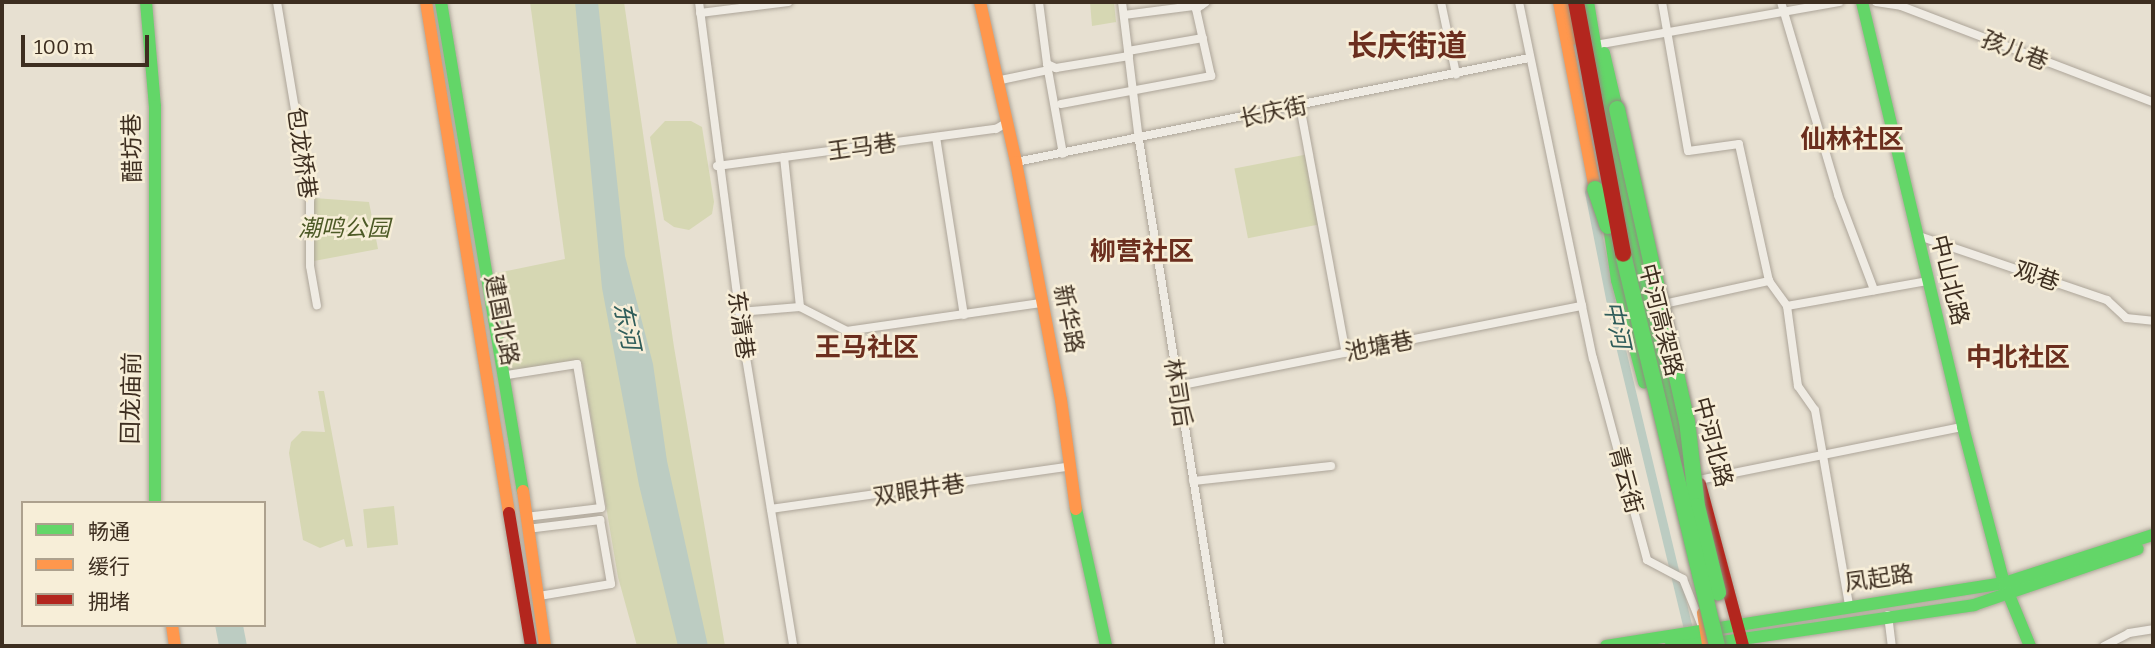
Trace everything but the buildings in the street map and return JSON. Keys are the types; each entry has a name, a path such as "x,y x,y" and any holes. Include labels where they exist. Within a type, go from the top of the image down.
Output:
{"main road":[{"name":"醋坊巷","path":"146,2 155,106 156,293"},
{"name":"建国北路","path":"426,2 531,646"},
{"name":"建国北路","path":"441,2 506,376 545,646"},
{"name":"新华路","path":"980,2 1016,162 1061,400 1066,467 1107,646"},
{"path":"1559,2 1595,189 1629,288"},
{"path":"1568,2 1617,280 1700,592 1700,640"},
{"name":"中河高架路","path":"1576,2 1629,288 1700,640"},
{"name":"中河高架路","path":"1588,2 1612,146 1697,506 1738,639"},
{"name":"中河北路","path":"1595,2 1625,176 1738,639"},
{"name":"中山北路","path":"1861,2 1963,427 2006,588 2030,646"},
{"path":"1601,44 1687,421 1697,506"},
{"name":"回龙庙前","path":"155,501 156,293"},
{"name":"凤起路","path":"1738,639 1849,606 2006,588 2153,535"},
{"path":"1606,646 1662,637 1738,639 1888,615 1974,605 2006,588 2153,544"},
{"path":"172,627 175,646"}],"street":[{"name":"包龙桥巷","path":"277,2 310,200 310,266 317,304"},
{"name":"东清巷","path":"699,2 718,166 739,312 793,646"},
{"path":"700,13 788,2"},
{"path":"1039,2 1047,64 1056,68 1203,38"},
{"name":"林司后","path":"1122,2 1139,140 1220,646"},
{"path":"1441,2 1456,74"},
{"name":"青云街","path":"1519,2 1581,306 1647,560 1683,579 1700,640"},
{"path":"1662,2 1688,151 1739,144 1769,281 1787,306 1798,386 1815,410 1849,606"},
{"path":"1601,44 1782,5 1839,2"},
{"name":"孩儿巷","path":"1876,2 1903,4 2153,102"},
{"path":"1124,15 1204,3"},
{"path":"1061,104 1211,76 1196,9 1204,3"},
{"path":"1782,5 1838,195 1874,290"},
{"name":"长庆街","path":"1016,162 1139,140 1529,58"},
{"path":"996,80 1048,70 1063,154"},
{"path":"1300,106 1346,353"},
{"name":"王马巷","path":"718,166 996,130 1006,123"},
{"path":"936,137 964,315"},
{"path":"784,157 800,307"},
{"name":"观巷","path":"1916,235 2107,300 2126,318 2153,321"},
{"path":"1656,306 1769,281"},
{"path":"1787,306 1927,281"},
{"path":"739,312 800,307 848,331 1042,303"},
{"name":"池塘巷","path":"1177,386 1581,306"},
{"path":"506,376 577,364 601,508 526,523"},
{"path":"1699,480 1963,427"},
{"path":"1192,481 1331,466"},
{"name":"双眼井巷","path":"771,509 1066,467"},
{"path":"526,523 600,520 605,545 611,583 539,596"},
{"path":"1888,615 1892,646"},
{"path":"2104,646 2129,633 2153,629"}],"green space":[{"path":"530,2 624,2 674,347 725,646 637,646 618,577 582,364 507,375 487,275 565,259"},
{"path":"1090,2 1114,2 1116,22 1092,26"},
{"path":"665,121 691,121 702,127 714,202 712,214 689,230 674,227 664,220 650,137"},
{"path":"1309,154 1323,224 1248,238 1234,169"},
{"name":"潮鸣公园","path":"314,198 369,202 378,249 314,261"},
{"path":"318,391 324,391 353,546 346,547 344,539 320,548 303,540 289,453 291,442 302,431 325,432"},
{"path":"394,506 398,545 367,548 363,509"}],"water":[{"name":"东河","path":"575,2 598,2 625,256 653,364 667,461 708,646 678,646 639,485 602,288"},
{"path":"215,627 243,627 247,646 219,646"}],"waterway":[{"name":"中河","path":"1589,192 1617,333 1690,636"}],"traffic: fast":[{"path":"146,2 155,106 155,501"},
{"path":"441,2 523,491"},
{"path":"1588,2 1612,146 1686,460"},
{"path":"1862,2 1963,427 2004,583 2030,646"},
{"path":"1604,53 1617,109"},
{"path":"1617,109 1687,421 1697,506 1718,592"},
{"path":"1595,189 1608,226"},
{"path":"1608,219 1617,280 1644,382"},
{"path":"1623,254 1717,646"},
{"path":"1076,509 1106,646"},
{"path":"1606,646 2004,583 2153,535"},
{"path":"1669,639 1708,644 1974,605 2138,549"}],"traffic: slow":[{"path":"426,2 509,513"},
{"path":"980,2 1016,162 1061,400 1076,509"},
{"path":"1559,2 1595,189"},
{"path":"1568,2 1574,39"},
{"path":"523,491 545,646"},
{"path":"1703,613 1708,646"},
{"path":"172,627 175,646"}],"traffic: jam":[{"path":"1576,2 1623,254"},
{"path":"1700,484 1743,646"},
{"path":"509,513 531,646"}],"district":[{"name":"长庆街道","path":"1407,46"},
{"name":"仙林社区","path":"1852,140"},
{"name":"柳营社区","path":"1142,252"},
{"name":"王马社区","path":"867,348"},
{"name":"中北社区","path":"2018,358"}]}
